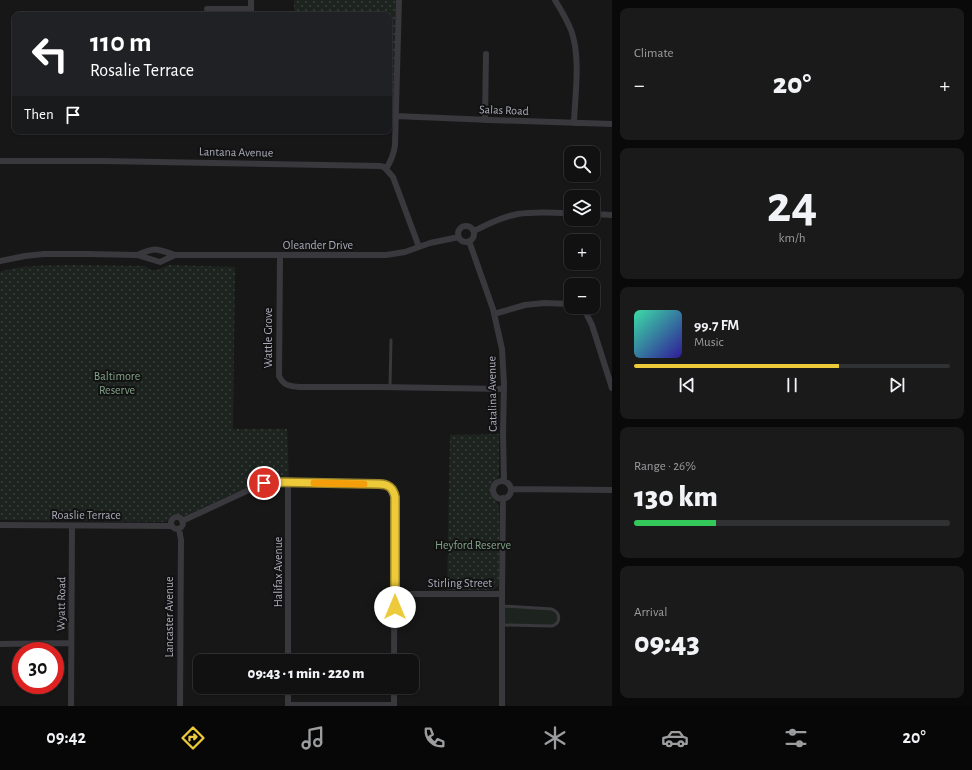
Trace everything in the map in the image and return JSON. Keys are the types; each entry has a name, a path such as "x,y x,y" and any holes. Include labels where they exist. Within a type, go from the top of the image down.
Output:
{"street":[{"path":"207,9 251,12 251,0"},
{"path":"398,0 394,154 386,169 393,177 396,184 419,247"},
{"path":"555,0 571,29 575,43 576,59 574,122"},
{"path":"485,120 486,54"},
{"name":"Salas Road","path":"395,116 612,124"},
{"name":"Lantana Avenue","path":"0,161 103,161 380,166 386,169"},
{"path":"474,232 490,223 518,214 535,212 564,214"},
{"path":"600,214 612,214"},
{"path":"469,226 472,228 474,232 472,239 469,241 463,241 459,237 459,231 463,227 469,226"},
{"name":"Oleander Drive","path":"136,255 155,248 175,255 386,256 405,252 430,243 459,237"},
{"name":"Catalina Avenue","path":"469,241 494,314 502,349 504,389 504,481"},
{"name":"Oleander Drive","path":"0,261 44,254 136,255 160,262 175,255"},
{"name":"Wattle Grove","path":"280,256 279,376 286,385 504,389"},
{"path":"494,314 525,305 564,304"},
{"path":"587,314 592,324 612,388"},
{"path":"504,481 509,484 511,490 510,495 503,498 497,497 494,491 495,485 497,482 504,481"},
{"path":"182,521 264,483 388,485 391,487 395,497 394,654"},
{"name":"Halifax Avenue","path":"288,483 288,654"},
{"path":"511,490 612,490"},
{"path":"502,706 503,498"},
{"path":"175,518 179,518 182,521 182,525 179,529 175,529 172,526 172,521 175,518"},
{"name":"Roaslie Terrace","path":"0,525 172,526"},
{"name":"Wyatt Road","path":"70,706 72,526"},
{"name":"Lancaster Avenue","path":"179,529 181,540 180,706"},
{"name":"Stirling Street","path":"395,594 502,594"},
{"path":"0,644 71,643"},
{"path":"288,694 288,705 394,706 394,694"}],"lane":[{"path":"390,387 391,340"},
{"path":"502,606 552,609 557,613 559,618 558,623 552,626 502,625"}],"green space":[{"path":"294,0 399,0 395,119 392,119 392,12 294,12"},
{"name":"Baltimore Reserve","path":"72,265 144,266 151,270 157,270 169,265 235,267 233,429 287,429 289,479 272,479 256,483 185,516 175,516 165,522 0,520 0,272 9,269 27,267"},
{"name":"Heyford Reserve","path":"499,434 499,474 491,489 499,508 499,583 493,590 447,590 450,435"},
{"path":"502,606 554,610 559,618 555,625 502,625"}],"slow traffic":[{"path":"314,483 364,484"}],"route":[{"path":"264,483 384,484 391,487 395,497 395,607"}]}
